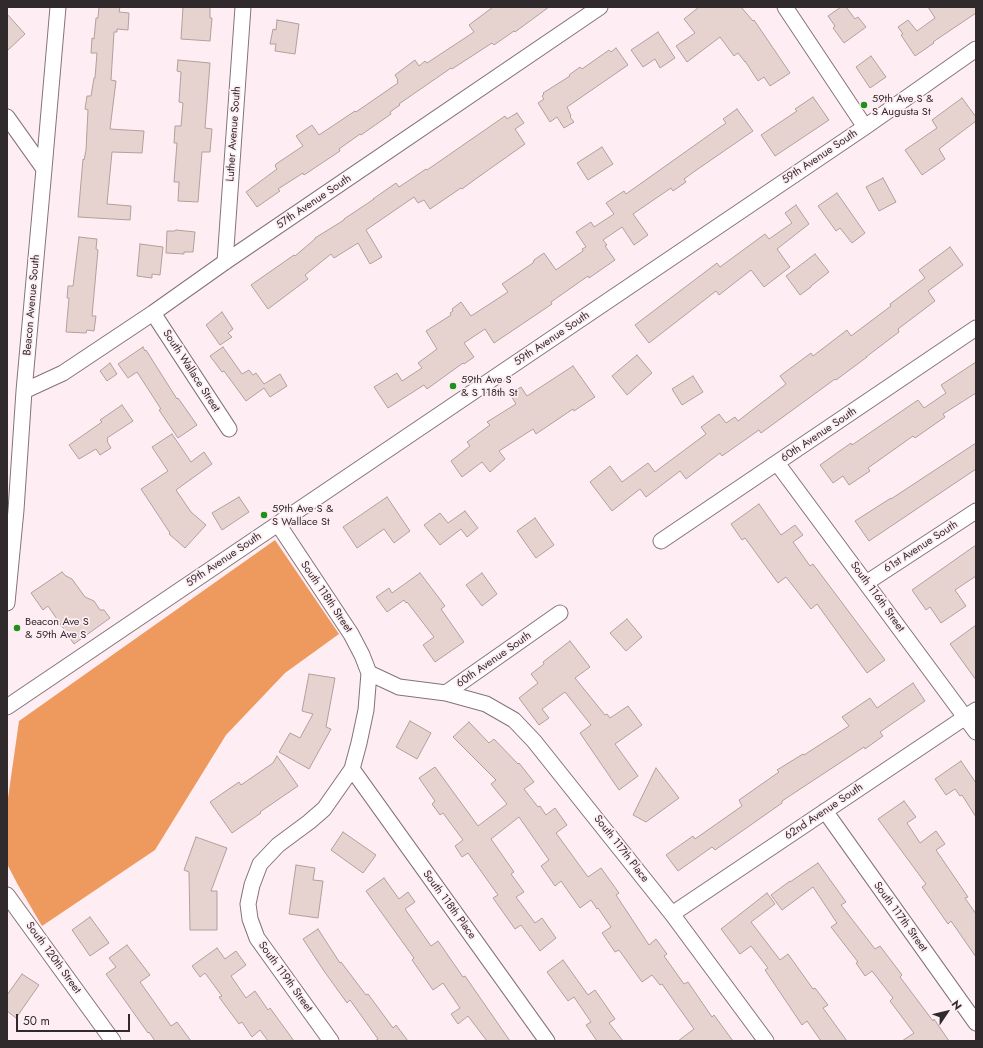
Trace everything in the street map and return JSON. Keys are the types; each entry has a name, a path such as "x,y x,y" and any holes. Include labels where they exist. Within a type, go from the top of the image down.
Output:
{"street":[{"name":"Beacon Avenue South","path":"7,603 11,504 24,390 58,7"},
{"name":"Luther Avenue South","path":"226,262 243,7"},
{"name":"57th Avenue South","path":"24,390 63,373 600,7"},
{"path":"785,7 865,127"},
{"name":"59th Avenue South","path":"7,707 865,127 976,49"},
{"path":"7,118 44,169"},
{"name":"South Wallace Street","path":"153,313 229,429"},
{"name":"60th Avenue South","path":"661,541 976,328"},
{"name":"South 116th Street","path":"777,463 866,583 970,714 976,732"},
{"name":"61st Avenue South","path":"866,583 976,511"},
{"name":"South 118th Street","path":"278,524 351,634 362,655 368,673"},
{"name":"60th Avenue South","path":"368,673 399,687 446,693 560,613"},
{"path":"352,769 366,710 368,673"},
{"name":"South 117th Place","path":"446,693 486,704 514,720 534,741 672,914 766,1041"},
{"name":"62nd Avenue South","path":"672,914 970,714"},
{"name":"South 119th Street","path":"331,1041 257,938 250,919 248,904 252,885 260,864 278,844 309,822 324,809 352,769"},
{"name":"South 118th Place","path":"352,769 547,1041"},
{"name":"South 117th Street","path":"825,811 976,1023"},
{"name":"South 120th Street","path":"7,895 113,1041"}],"shaded area":[{"path":"275,540 339,634 285,673 226,735 155,850 42,926 7,864 7,805 19,721"}],"building":[{"path":"99,7 120,7 119,12 129,13 128,30 117,29 117,32 114,32 111,80 116,81 110,129 144,131 142,153 112,152 107,204 131,206 130,220 78,217 83,159 84,160 86,150 88,110 85,109 87,96 91,96 95,78 97,53 91,53 92,38 94,39 96,18 98,18"},
{"path":"183,7 210,7 210,18 212,18 210,41 181,39"},
{"path":"493,7 549,7 515,32 514,31 494,45 492,43 452,69 451,68 399,104 400,105 390,112 391,114 339,149 340,151 304,175 303,173 278,189 280,191 257,207 246,192 277,169 275,166 276,164 303,146 296,136 312,125 319,135 355,111 356,112 398,83 395,75 415,60 419,66 425,61 427,63 474,32 469,25"},
{"path":"699,7 741,7 753,21 754,20 790,73 770,86 764,77 758,81 745,61 738,53 734,56 720,37 687,62 676,46 695,33 684,19"},
{"path":"841,7 846,7 855,19 858,17 866,27 844,43 833,28 835,26 828,16"},
{"path":"928,7 976,7 976,13 915,56 901,35 903,34 898,27 908,20 917,31 935,18"},
{"path":"7,14 25,34 7,51"},
{"path":"277,20 299,24 295,54 275,51 276,44 270,44 273,29 276,30"},
{"path":"658,32 675,58 660,68 655,59 643,67 631,50"},
{"path":"616,48 628,65 567,107 571,116 570,117 574,122 564,128 557,117 550,122 538,103 544,99 542,96 544,94 543,93 570,76 569,75 580,67 582,69 609,50 611,52"},
{"path":"871,56 886,77 870,88 856,67"},
{"path":"178,60 210,63 205,128 212,129 210,152 202,152 198,202 178,201 179,182 174,182 177,143 174,143 175,126 181,126 183,103 179,102 181,72 177,71"},
{"path":"813,97 829,120 775,156 761,135 797,111 795,109"},
{"path":"962,98 976,117 976,121 939,149 945,159 922,175 905,150 937,128 932,120"},
{"path":"737,109 753,131 684,179 686,182 673,191 671,188 633,214 648,235 634,245 622,227 603,240 607,245 605,246 615,260 589,278 588,276 551,302 552,304 494,343 485,329 464,343 474,357 464,364 463,363 427,389 424,385 388,408 374,387 397,373 402,381 422,368 418,363 437,349 426,331 451,315 450,313 453,311 452,309 461,302 471,316 508,292 502,284 533,263 534,260 544,253 556,270 583,251 582,249 586,247 576,232 591,222 594,227 614,214 606,203 624,191 626,194 726,123 723,119"},
{"path":"517,113 524,123 515,129 525,144 462,189 461,188 430,209 424,200 418,203 414,197 366,230 382,257 370,264 358,243 334,258 331,254 305,275 308,279 268,309 251,285 294,255 295,256 315,238 344,220 396,183 399,187 426,169 427,170 505,116 507,119"},
{"path":"602,147 613,164 588,180 577,163"},
{"path":"883,178 896,202 879,211 866,187"},
{"path":"837,193 865,233 852,243 840,228 836,231 818,206"},
{"path":"796,205 809,224 777,249 790,267 764,287 751,270 719,295 716,291 649,343 635,325 717,263 720,267 765,234 769,239 792,223 785,213"},
{"path":"176,230 195,232 193,252 184,252 184,254 166,253 167,231"},
{"path":"79,237 97,239 96,249 98,250 92,316 96,316 94,331 87,330 86,333 66,332 69,298 67,298 68,286 73,286"},
{"path":"140,244 163,247 160,275 152,274 152,278 137,276"},
{"path":"950,247 963,265 928,291 935,301 898,329 899,332 867,357 761,433 759,430 722,456 720,453 686,479 680,471 646,497 640,489 612,511 590,482 610,466 622,482 648,463 655,472 706,434 701,427 719,414 726,423 735,417 738,421 786,384 780,376 811,353 813,356 847,330 851,336 891,306 890,304 925,278 919,270"},
{"path":"815,254 829,272 800,295 786,276"},
{"path":"222,312 233,329 228,333 232,337 220,345 206,325"},
{"path":"143,347 177,399 178,398 197,425 178,438 159,410 161,409 137,372 128,378 118,364"},
{"path":"223,347 242,374 249,370 253,375 256,373 264,384 280,374 287,386 270,397 264,388 246,401 224,371 222,372 210,356"},
{"path":"637,355 652,373 627,395 612,376"},
{"path":"976,362 976,393 943,414 945,417 915,438 913,436 868,468 870,471 849,485 843,476 833,483 820,465 918,400 924,408 946,393 941,385"},
{"path":"110,363 117,374 107,381 100,371"},
{"path":"573,366 595,397 574,411 573,409 536,434 533,429 499,451 505,459 490,472 482,462 462,477 451,461 470,446 467,442 490,425 487,422 516,404 510,394 521,387 527,396"},
{"path":"693,376 703,392 682,405 672,389"},
{"path":"122,405 133,421 107,438 111,448 100,455 96,449 79,459 69,445 102,422 100,420"},
{"path":"172,434 191,462 204,452 212,464 176,490 191,512 206,525 185,548 169,534 170,533 141,489 168,471 152,447"},
{"path":"976,443 976,469 869,541 855,521"},
{"path":"239,497 249,512 222,530 212,513"},
{"path":"387,497 410,531 394,543 384,529 357,548 343,527"},
{"path":"759,504 781,535 795,525 803,535 793,542 810,566 813,564 885,660 867,673 817,604 811,609 786,577 778,583 745,538 742,540 731,524"},
{"path":"465,511 478,528 467,537 461,529 440,545 424,525 440,513 448,523"},
{"path":"535,518 554,545 536,558 517,531"},
{"path":"976,545 976,576 955,590 966,606 941,623 930,607 926,610 912,590"},
{"path":"62,572 72,579 85,597 94,601 100,610 104,610 110,618 74,644 48,606 43,610 31,593"},
{"path":"420,573 445,606 441,609 464,642 435,662 423,645 434,637 407,602 406,603 404,600 387,612 376,597 389,588 392,593"},
{"path":"482,573 497,594 482,606 466,585"},
{"path":"627,619 642,637 626,651 610,633"},
{"path":"976,625 976,680 950,644"},
{"path":"570,641 590,667 575,678 605,715 607,714 610,718 628,706 642,725 615,744 638,776 619,790 580,733 591,725 565,692 542,709 549,718 539,725 519,698 538,683 531,674 544,664 543,662"},
{"path":"309,674 335,678 326,727 331,729 309,769 279,752 290,733 300,738 313,714 302,711"},
{"path":"913,683 925,701 880,732 883,736 865,749 864,747 782,801 782,803 715,850 712,847 678,871 666,855 693,836 695,839 742,806 739,800 779,772 777,770 803,754 804,755 849,726 842,717 870,698 877,708"},
{"path":"410,721 431,733 417,759 396,747"},
{"path":"469,722 489,743 494,739 518,764 519,763 534,782 524,789 538,807 540,806 546,815 555,808 567,825 556,833 588,877 601,868 619,893 616,895 649,945 656,939 667,954 664,956 684,984 688,982 712,1017 714,1015 733,1041 678,1041 694,1029 662,984 660,985 652,975 642,982 619,950 615,952 602,933 611,927 591,900 580,908 561,881 555,886 541,866 549,860 519,817 491,839 514,872 511,874 524,892 516,897 535,923 542,918 556,938 540,951 521,925 515,929 493,898 498,895 468,853 462,857 455,846 463,840 443,813 440,815 432,804 435,801 419,778 435,767 478,826 507,804 491,784 496,780 453,737"},
{"path":"277,756 298,786 232,833 210,802 239,782 241,785 273,763"},
{"path":"961,761 976,783 976,817 962,795 960,796 955,789 946,795 935,779"},
{"path":"656,768 679,798 646,822 633,815"},
{"path":"904,801 916,817 907,823 920,843 936,831 945,844 936,850 968,897 965,898 976,914 976,957 951,921 948,924 922,887 926,884 878,819"},
{"path":"343,832 376,855 363,873 331,850"},
{"path":"196,837 227,848 211,891 217,891 217,930 190,930 189,872 184,870"},
{"path":"818,863 846,902 841,905 875,949 880,946 902,975 900,977 933,1021 934,1019 949,1041 902,1041 914,1033 890,1001 893,998 872,971 865,976 856,963 858,962 831,927 837,923 813,887 782,910 771,895"},
{"path":"296,865 315,868 313,880 323,881 318,918 289,914"},
{"path":"384,878 399,899 408,892 415,902 405,909 431,946 438,941 463,977 465,976 510,1041 487,1041 468,1016 458,1024 451,1014 460,1008 443,983 433,990 412,960 414,958 366,891"},
{"path":"767,893 775,904 751,922 780,960 788,954 813,989 815,988 828,1005 823,1008 847,1041 821,1041 807,1021 802,1025 765,970 768,968 751,946 740,954 721,929"},
{"path":"90,917 109,943 90,956 72,930"},
{"path":"318,929 340,963 341,962 366,995 368,994 393,1028 396,1025 408,1041 375,1041 378,1039 350,1000 347,1003 303,939"},
{"path":"127,945 150,975 140,982 171,1026 177,1022 191,1041 155,1041 106,974 116,967 109,958"},
{"path":"217,948 225,959 236,951 246,965 231,976 246,998 255,991 268,1010 270,1008 294,1041 268,1041 260,1030 252,1037 242,1022 239,1024 219,997 222,996 205,973 200,977 192,966"},
{"path":"563,960 588,995 595,990 615,1019 609,1023 623,1041 597,1041 586,1025 591,1022 574,997 568,1001 547,972"},
{"path":"22,974 39,985 16,1018 7,1011 7,995"}],"place":[{"name":"59th Ave S & S Augusta St","path":"864,105"},
{"name":"59th Ave S & S 118th St","path":"453,386"},
{"name":"59th Ave S & S Wallace St","path":"264,515"},
{"name":"Beacon Ave S & 59th Ave S","path":"17,628"}]}
